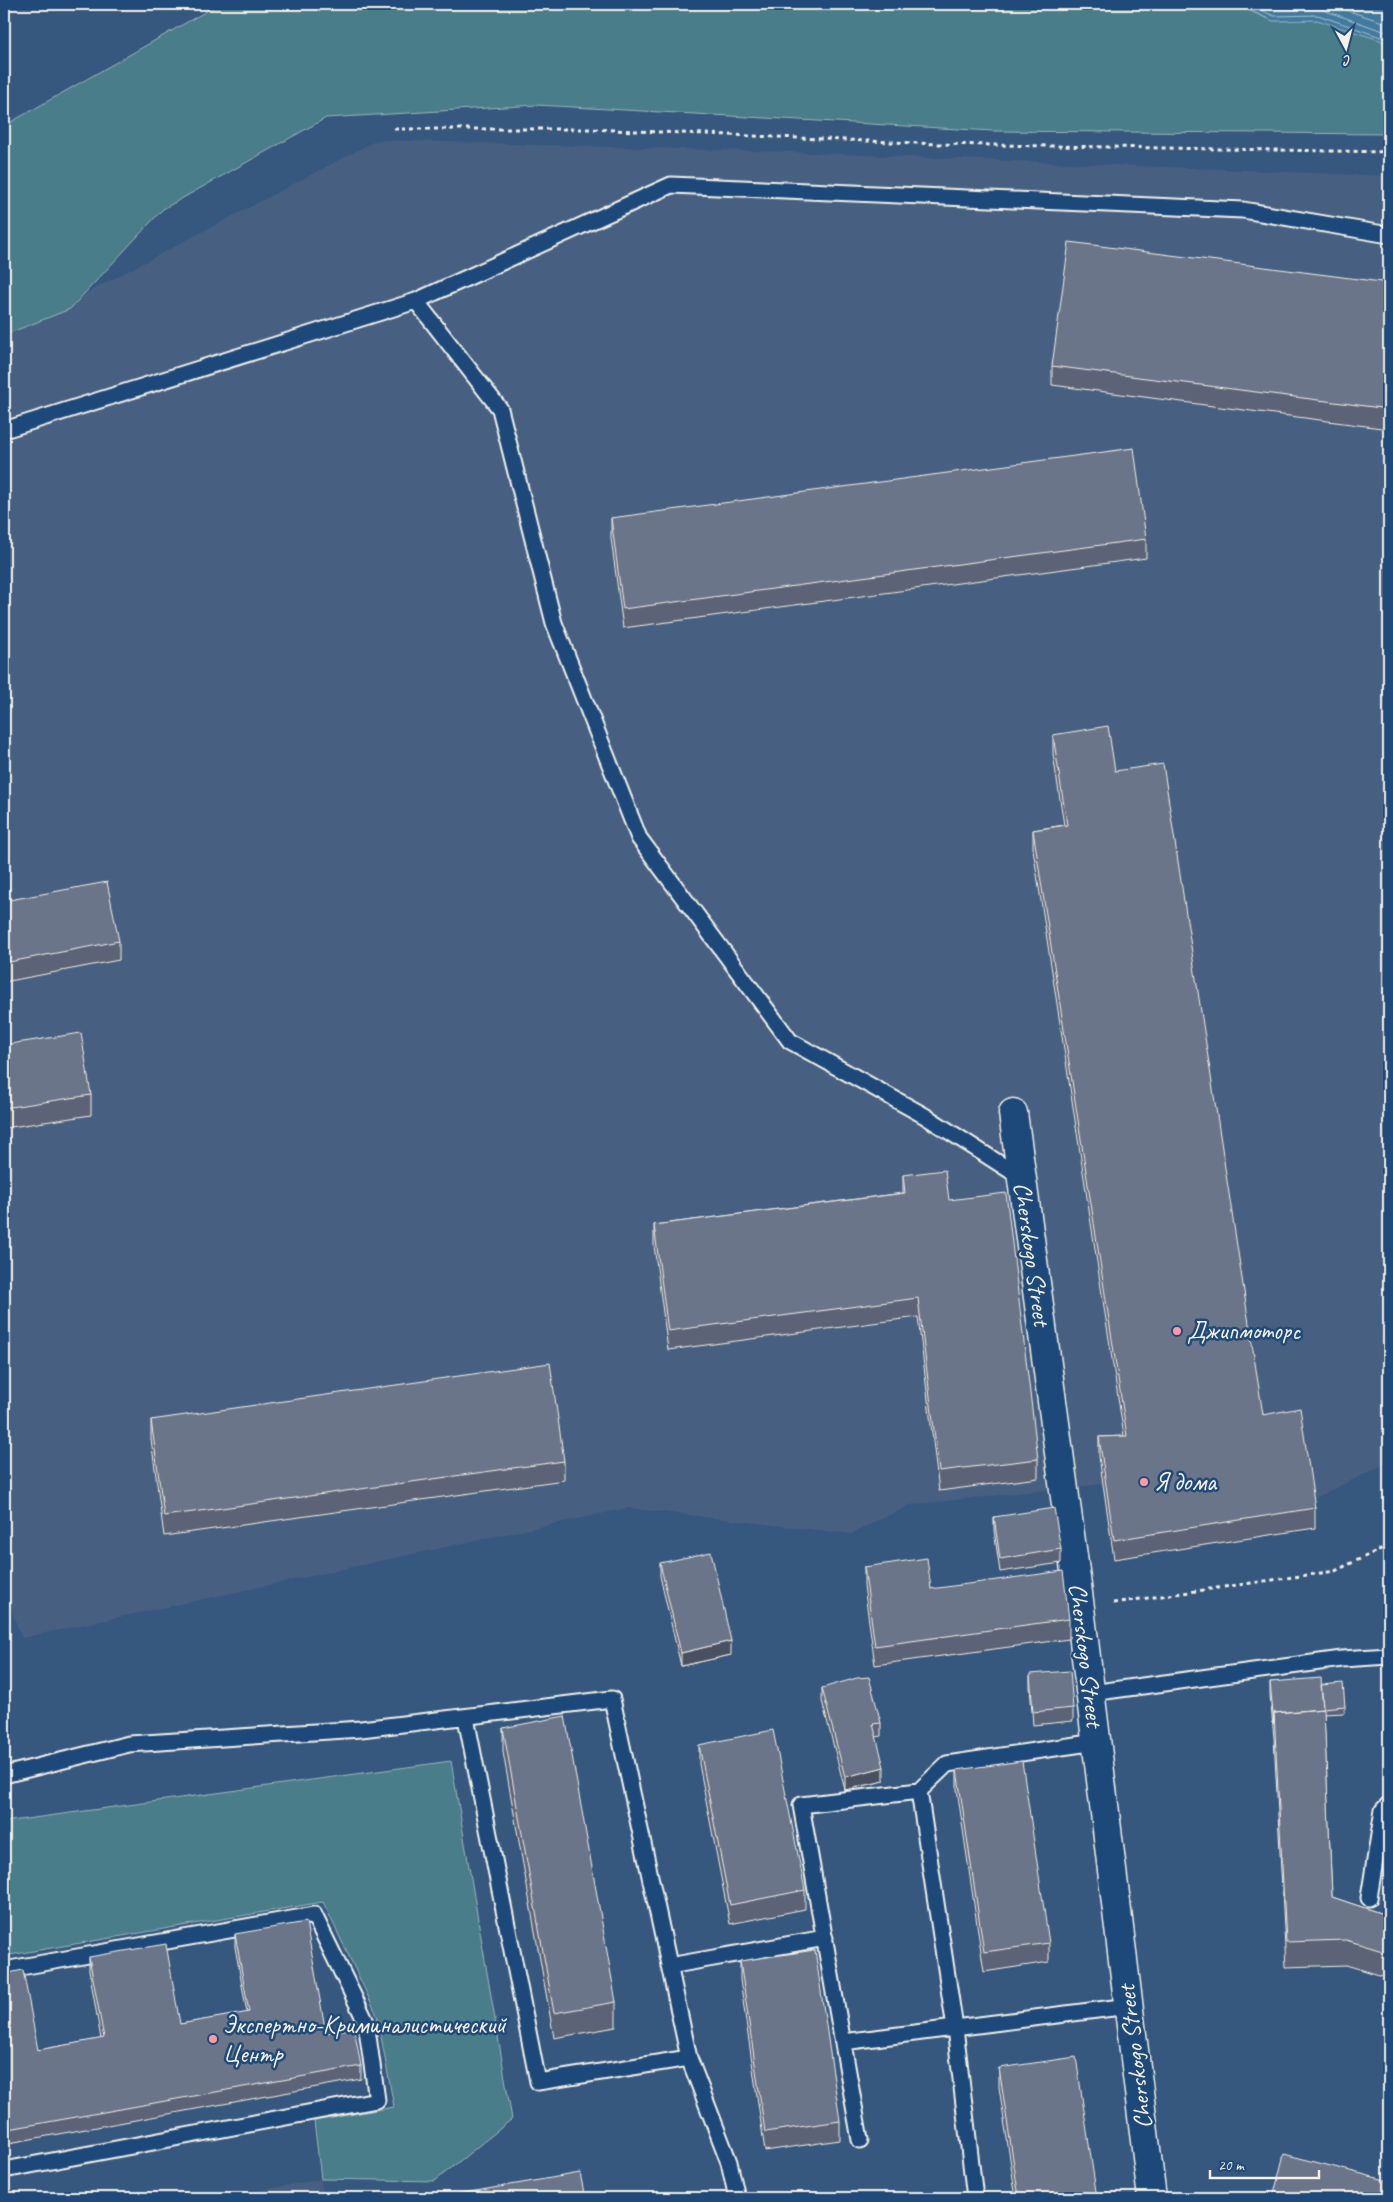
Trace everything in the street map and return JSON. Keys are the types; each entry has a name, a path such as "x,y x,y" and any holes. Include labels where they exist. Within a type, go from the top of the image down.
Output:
{"street":[{"name":"Cherskogo Street","path":"1012,1113 1091,1693 1152,2198"}],"lane":[{"path":"4,430 416,301 671,185 1243,210 1389,234"},
{"path":"416,301 500,409 554,623 639,838 790,1041 925,1116 1022,1178"},
{"path":"1091,1693 1342,1659 1389,1656"},
{"path":"4,1775 128,1744 361,1729 466,1718 612,1699 689,2058 729,2162 737,2198"},
{"path":"466,1718 538,2082 689,2058"},
{"path":"860,2140 801,1805 919,1791 947,1764 1096,1742"},
{"path":"919,1791 955,2028 976,2198"},
{"path":"1369,1898 1383,1810 1389,1804"},
{"path":"4,1970 314,1916 366,2022 377,2100 4,2170"},
{"path":"669,1966 825,1938"},
{"path":"843,2042 1129,2006"}],"path":[{"path":"394,129 590,129 938,144 1389,152"},
{"path":"1080,1608 1335,1571 1389,1545"}],"shaded area":[{"path":"377,140 790,152 1389,176 1389,1462 1311,1500 1315,1528 1114,1559 1102,1484 910,1505 851,1534 628,1508 22,1638 4,1590 4,335 70,309 88,292"},
{"path":"321,2179 323,2198 220,2198"}],"green space":[{"path":"219,4 1226,4 1240,7 1273,21 1317,20 1380,40 1389,46 1389,134 993,131 537,105 326,118 163,209 70,309 4,335 4,126"},
{"path":"451,1761 512,2119 435,2181 321,2179 314,2121 394,2107 377,2015 323,1902 4,1956 4,1822"}],"water":[{"path":"1238,4 1389,4 1389,46 1380,40 1317,20 1273,21"}],"building":[{"path":"1069,242 1389,283 1389,409 1052,366"},
{"path":"1134,448 1146,539 623,609 611,518"},
{"path":"1108,726 1115,771 1163,764 1263,1415 1300,1408 1315,1508 1114,1540 1099,1437 1127,1436 1033,830 1067,825 1053,735"},
{"path":"107,882 119,941 4,963 4,901"},
{"path":"81,1033 91,1095 4,1108 4,1045"},
{"path":"945,1170 949,1200 1006,1193 1038,1459 939,1471 918,1298 668,1331 654,1225 905,1193 903,1175"},
{"path":"550,1363 564,1461 164,1516 151,1420"},
{"path":"1054,1508 1061,1549 1000,1559 994,1517"},
{"path":"711,1552 731,1641 681,1653 660,1563"},
{"path":"927,1558 931,1589 1063,1571 1069,1619 875,1646 864,1567"},
{"path":"1070,1671 1073,1708 1033,1712 1030,1674"},
{"path":"869,1677 881,1723 873,1724 884,1767 845,1777 822,1688 857,1678"},
{"path":"1321,1678 1323,1709 1274,1713 1274,1724 1270,1682"},
{"path":"1343,1683 1345,1706 1323,1708 1321,1685"},
{"path":"1324,1709 1332,1897 1389,1916 1389,1953 1346,1940 1286,1942 1274,1713"},
{"path":"565,1716 616,2002 554,2013 503,1728"},
{"path":"773,1730 805,1890 730,1905 699,1745"},
{"path":"1022,1761 1049,1943 984,1952 957,1770"},
{"name":"Экспертно-Криминалистический Центр","path":"306,1922 326,2033 354,2028 361,2066 9,2129 4,2100 4,1974 23,1970 38,2050 104,2038 89,1957 166,1944 180,2024 249,2012 235,1934"},
{"path":"815,1950 840,2121 765,2132 740,1961"},
{"path":"1076,2057 1097,2198 1019,2198 999,2068"},
{"path":"1284,2154 1389,2181 1389,2198 1273,2198"},
{"path":"580,2173 585,2198 459,2198 458,2194"}],"place":[{"name":"Джипмоторс","path":"1177,1331"},
{"name":"Я дома","path":"1144,1482"},
{"name":"Экспертно-Криминалистический Центр","path":"213,2039"}]}
